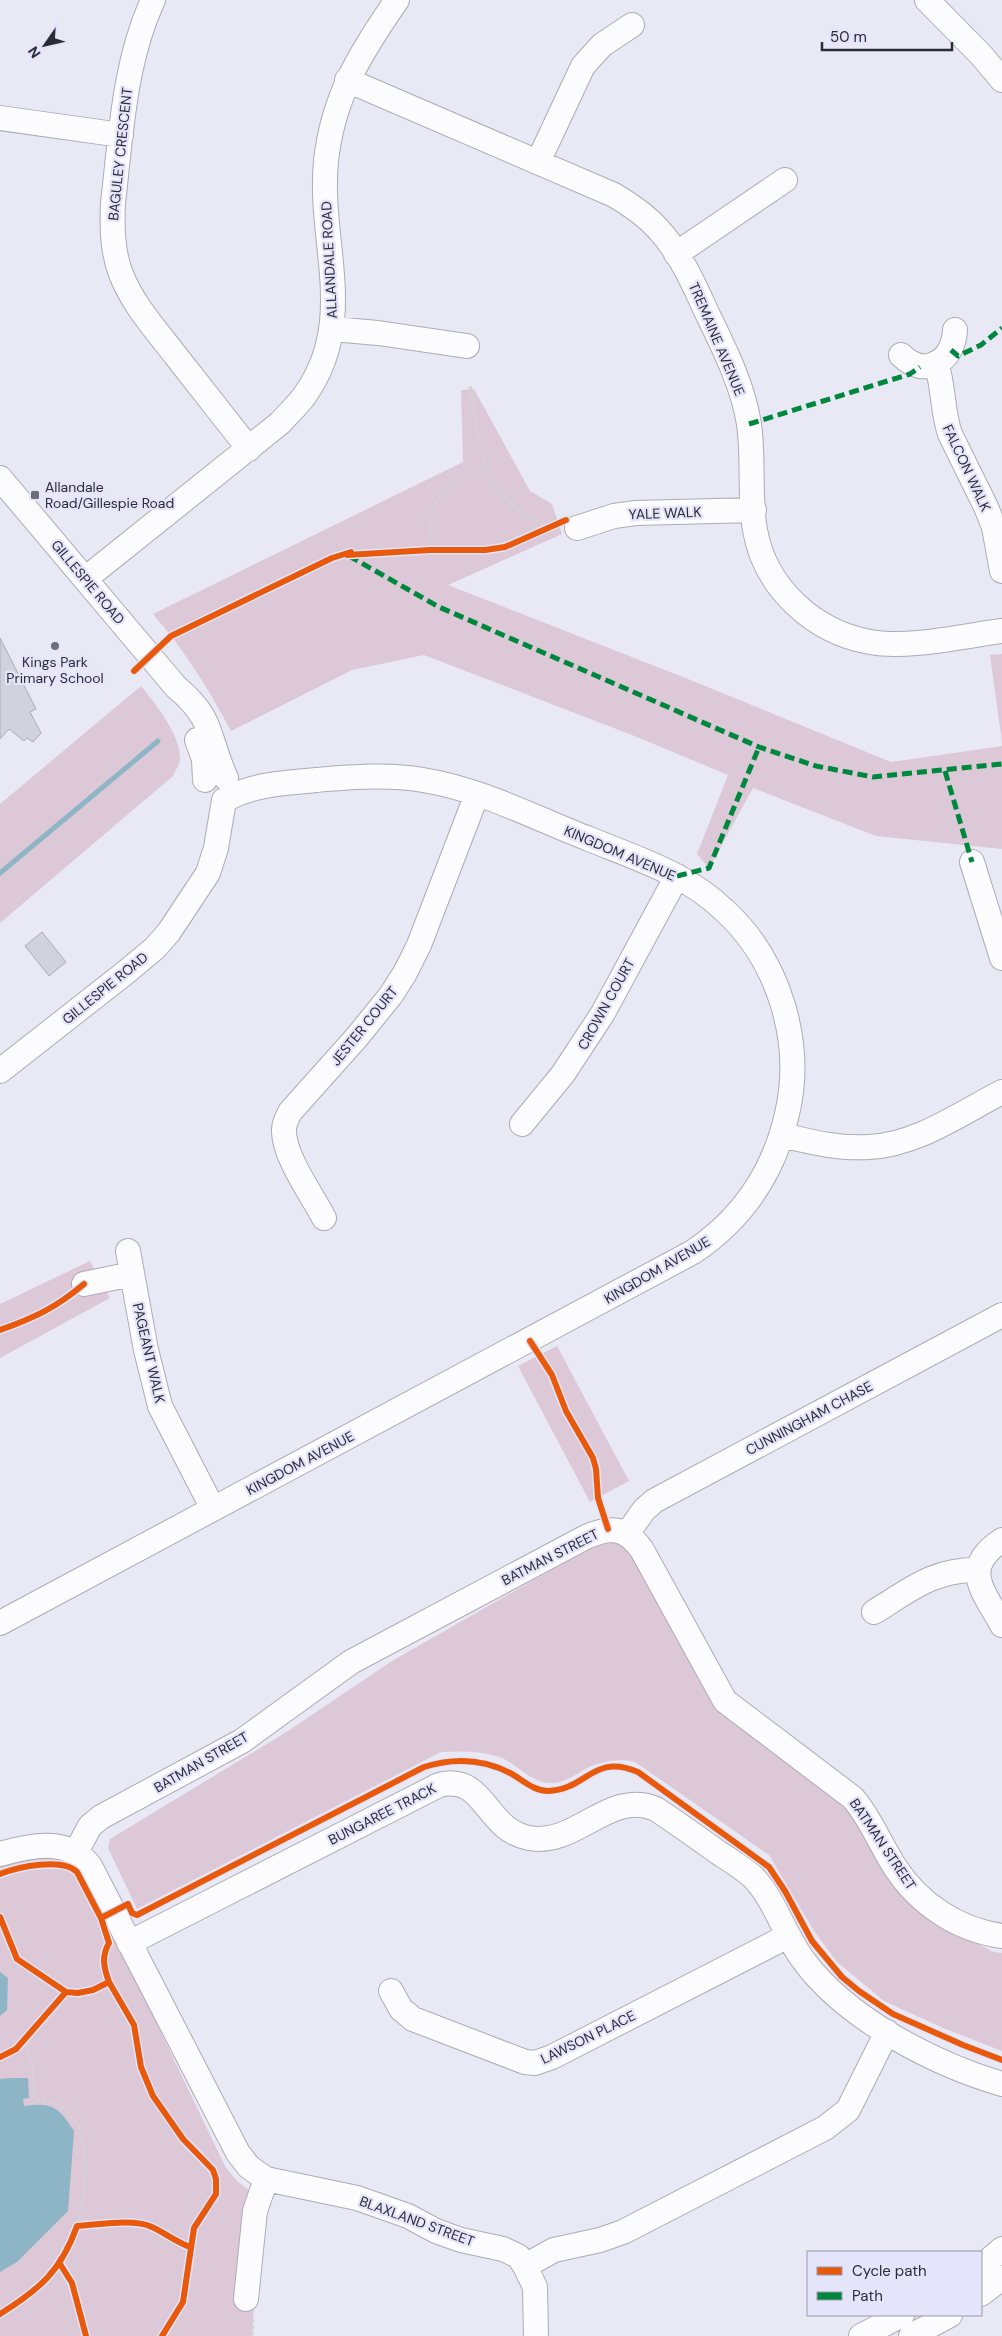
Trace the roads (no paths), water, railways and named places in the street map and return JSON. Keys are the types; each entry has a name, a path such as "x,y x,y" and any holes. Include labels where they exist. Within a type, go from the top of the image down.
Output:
{"street":[{"name":"BAGULEY CRESCENT","path":"153,0 136,43 121,135 112,225 121,273 133,298 150,324 249,449"},
{"name":"ALLANDALE ROAD","path":"85,579 249,449 280,423 305,395 325,357 332,329 334,298 324,192 330,135 347,80 367,42 398,0"},
{"path":"927,0 982,56 1002,80"},
{"path":"538,162 582,66 602,45 632,25"},
{"name":"TREMAINE AVENUE","path":"347,80 614,195 646,216 660,231 692,282 716,331 742,396 750,432 755,530 762,554 777,583 816,622 834,631 872,642 891,643 1002,631"},
{"path":"0,118 121,135"},
{"path":"676,254 785,180"},
{"path":"332,329 378,333 467,346"},
{"path":"901,355 909,363 920,367 936,363 950,350 955,341 955,330"},
{"name":"FALCON WALK","path":"936,363 942,381 945,418 950,434 991,521 1002,571"},
{"name":"GILLESPIE ROAD","path":"0,478 176,687 202,753 219,789 216,848 208,873 182,915 155,948 0,1071"},
{"name":"YALE WALK","path":"568,526 636,513 754,510"},
{"name":"KINGDOM AVENUE","path":"0,1623 693,1252 728,1225 745,1205 771,1164 782,1135 790,1103 792,1056 789,1031 775,985 755,946 726,911 712,899 677,876 477,794 425,780 369,775 219,789"},
{"name":"JESTER COURT","path":"324,1218 288,1149 284,1130 286,1121 290,1112 392,995 405,973 419,945 477,794"},
{"path":"972,862 1002,958"},
{"name":"CROWN COURT","path":"522,1124 563,1074 604,1013 677,876"},
{"path":"782,1135 821,1144 846,1147 870,1147 891,1144 931,1129 1002,1092"},
{"name":"PAGEANT WALK","path":"128,1251 146,1350 160,1406 214,1509"},
{"path":"84,1284 132,1274"},
{"name":"CUNNINGHAM CHASE","path":"627,1534 644,1510 654,1501 1002,1315"},
{"name":"BATMAN STREET","path":"76,1852 90,1826 101,1817 242,1741 351,1662 601,1530 608,1529 627,1534 642,1550 724,1701 853,1798 876,1830 895,1867 909,1886 924,1901 945,1916 971,1929 1002,1936"},
{"path":"1002,1540 982,1556 978,1570 978,1578 983,1590 1002,1625"},
{"path":"874,1612 932,1577 944,1572 978,1570"},
{"name":"BUNGAREE TRACK","path":"130,1943 439,1785 453,1783 476,1792 503,1827 530,1838 556,1837 625,1804 640,1804 656,1809 751,1876 770,1901 803,1960 832,1992 866,2020 937,2059 1002,2084"},
{"path":"0,1854 51,1845 76,1852"},
{"name":"BLAXLAND STREET","path":"76,1852 90,1866 238,2153 249,2167 266,2179 330,2191 384,2207 461,2240 509,2252 518,2256 525,2266"},
{"name":"LAWSON PLACE","path":"391,1991 400,2009 413,2019 514,2058 535,2063 552,2057 788,1936"},
{"path":"536,2336 535,2287 525,2266 554,2250 600,2240 623,2232 831,2124 848,2110 887,2032"},
{"path":"246,2299 255,2211 266,2179"},
{"path":"982,2266 1002,2249"},
{"path":"982,2293 1002,2278"},
{"path":"861,2336 900,2316"},
{"path":"910,2336 948,2316"}],"water":[{"path":"0,1972 8,1978 7,2010 0,2016"},
{"path":"28,2078 29,2098 23,2099 24,2106 42,2105 54,2108 64,2117 74,2131 68,2211 17,2262 0,2272 0,2079"}],"waterway":[{"path":"0,873 158,741"}],"place":[{"name":"Allandale Road/Gillespie Road","path":"35,495"},
{"name":"Kings Park Primary School","path":"55,646"}]}
